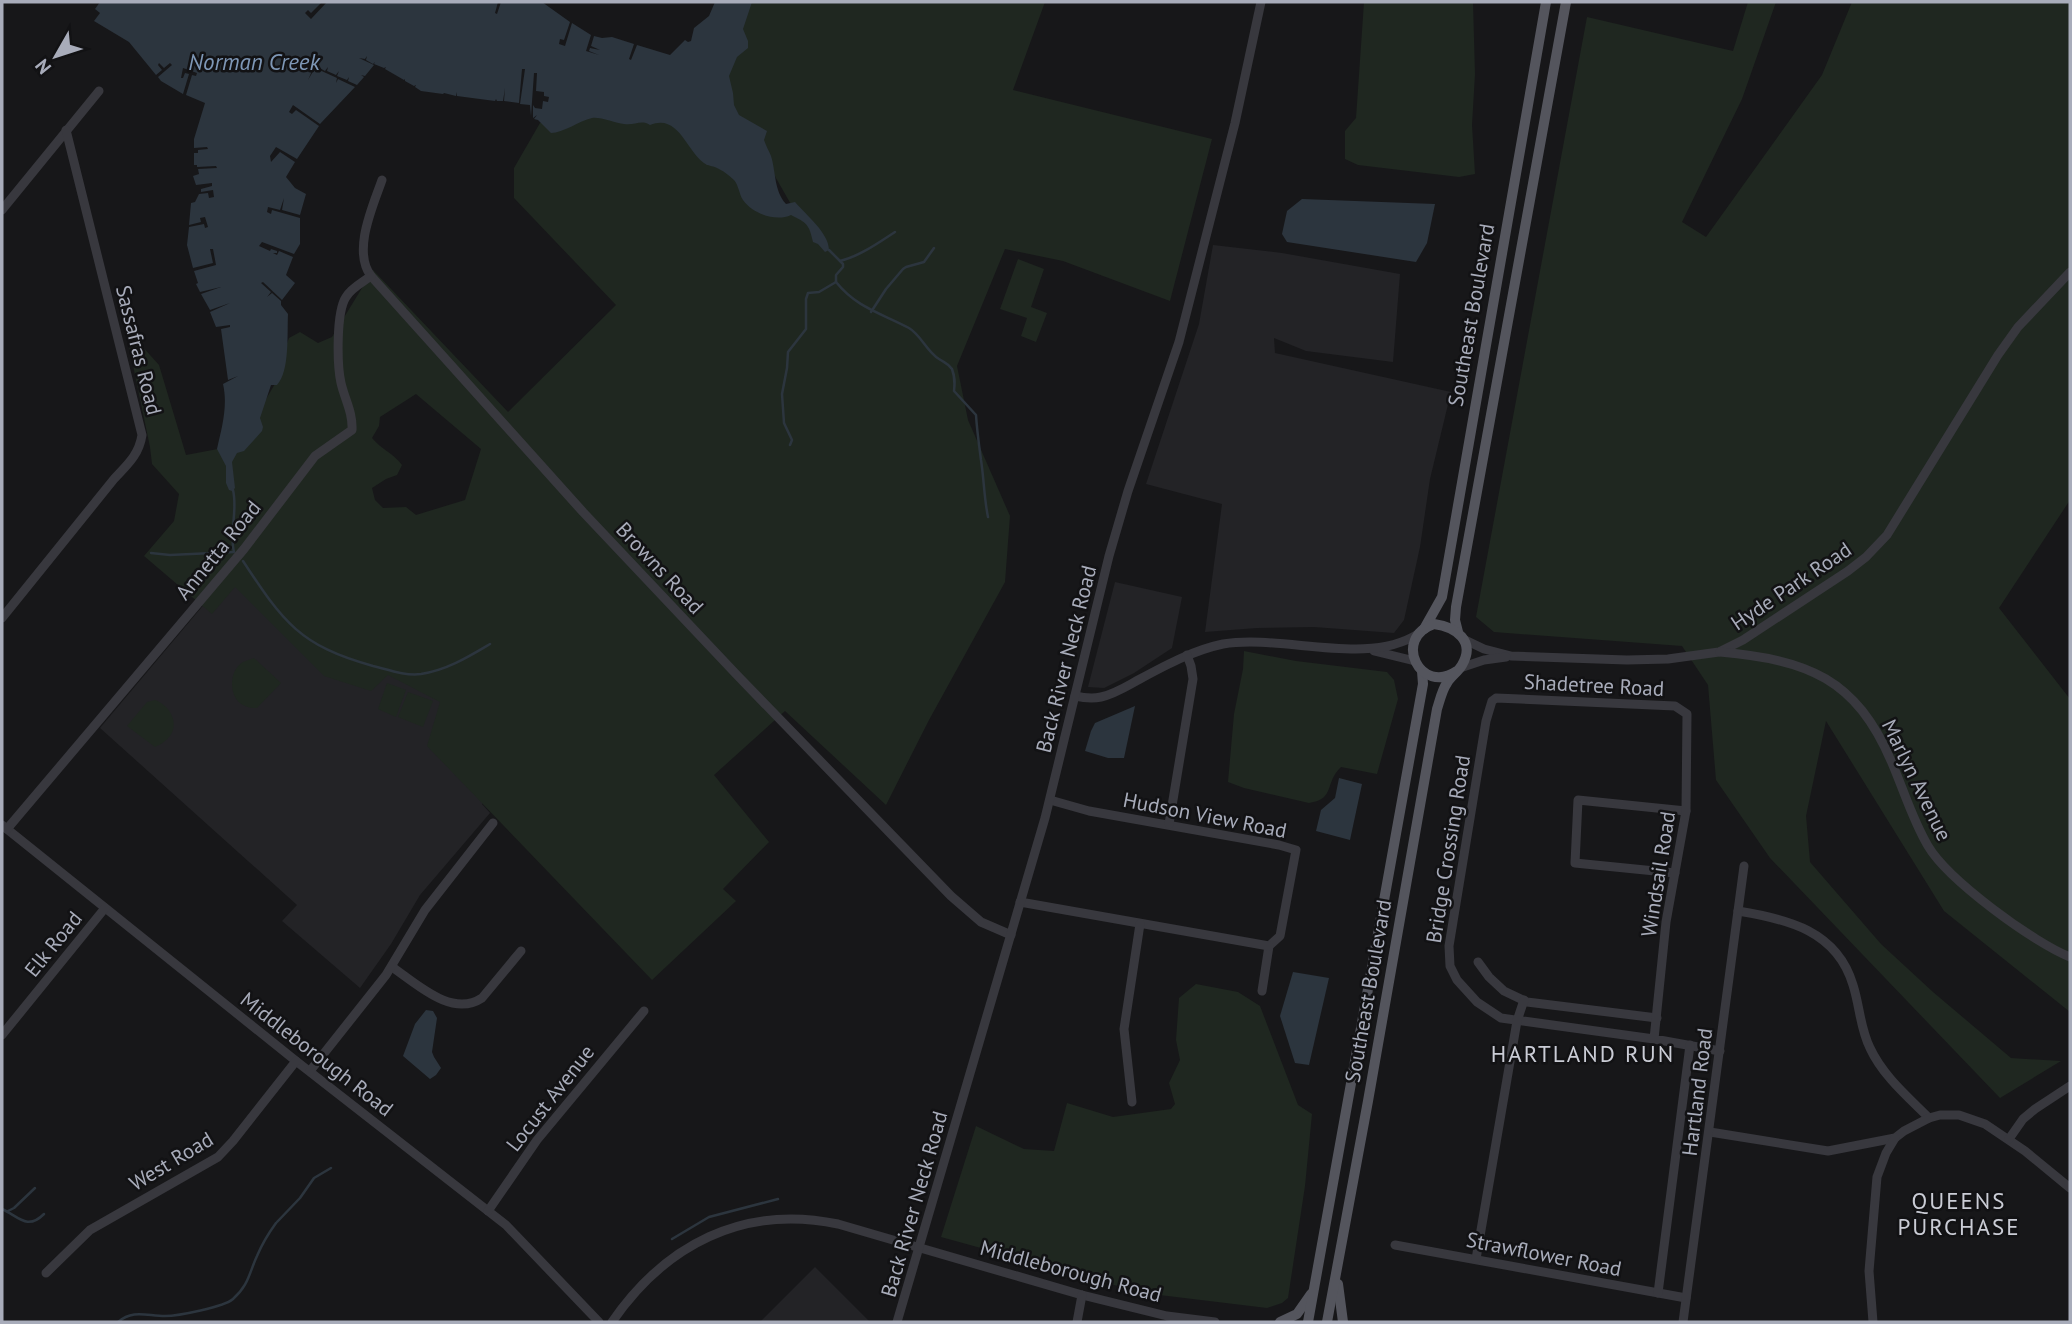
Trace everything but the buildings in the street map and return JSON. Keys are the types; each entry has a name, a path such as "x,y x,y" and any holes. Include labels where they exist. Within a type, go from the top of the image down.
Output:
{"main road":[{"name":"Southeast Boulevard","path":"1421,632 1442,597 1546,2"},
{"name":"Southeast Boulevard","path":"1461,635 1455,620 1456,607 1566,2"},
{"path":"1434,624 1461,635 1466,649 1465,659 1459,669 1443,677 1432,677 1418,666 1412,649 1421,632 1434,624"},
{"name":"Southeast Boulevard","path":"1308,1322 1423,684 1418,666"},
{"name":"Southeast Boulevard","path":"1326,1322 1338,1268 1437,709 1447,683 1459,669"},
{"path":"1338,1268 1343,1322"},
{"path":"1280,1322 1289,1319 1303,1307 1315,1286"}],"street":[{"name":"Back River Neck Road","path":"897,1322 1050,800 1109,556 1179,342 1236,123 1261,2"},
{"path":"2,210 99,91"},
{"name":"Sassafras Road","path":"2,618 139,451 142,435 66,130"},
{"path":"371,276 365,264 363,246 382,180"},
{"name":"Hyde Park Road","path":"1459,669 1484,660 1511,656 1668,659 1719,652 1743,640 1848,571 1877,546 1903,512 1998,355 2018,327 2070,272"},
{"name":"Annetta Road","path":"4,827 244,549 315,456 352,430 352,414 339,373 341,314 347,294 371,276"},
{"name":"Browns Road","path":"371,276 583,512 951,896 981,922 1011,935"},
{"path":"1075,696 1087,699 1104,697 1206,648 1235,643 1369,649 1406,642 1421,632"},
{"name":"Hyde Park Road","path":"1461,635 1484,649 1511,656"},
{"path":"1369,649 1418,666"},
{"name":"Marlyn Avenue","path":"1719,652 1798,665 1814,671 1841,689 1867,716 1882,741 1920,830 1939,861 1957,879 2012,922 2034,938 2070,957"},
{"path":"1169,824 1193,679 1187,655"},
{"name":"Shadetree Road","path":"1496,698 1675,706 1687,715"},
{"name":"Bridge Crossing Road","path":"1496,698 1492,701 1486,721 1449,946 1450,966 1457,980 1476,1002 1501,1018 1720,1051"},
{"name":"Windsail Road","path":"1654,1039 1666,922 1686,811 1687,715"},
{"name":"Hudson View Road","path":"1050,800 1089,811 1296,850 1280,936 1269,946 1262,991"},
{"path":"1675,873 1575,863 1578,800 1686,811"},
{"path":"310,1071 391,967 438,892 493,823"},
{"name":"Middleborough Road","path":"4,827 488,1211 521,1239 599,1322"},
{"name":"Hartland Road","path":"1683,1322 1744,866"},
{"path":"1020,902 1269,946"},
{"name":"Elk Road","path":"2,1035 105,908"},
{"path":"1738,911 1773,917 1807,929 1838,954 1853,983 1861,1025 1874,1055 1885,1072 1929,1118"},
{"path":"1132,1102 1124,1029 1140,924"},
{"path":"391,967 447,1002 464,1006 482,998 520,951"},
{"path":"1478,962 1498,986 1510,995 1524,1000 1657,1018"},
{"path":"1476,1259 1517,1021 1524,1000"},
{"name":"Locust Avenue","path":"488,1211 537,1140 644,1012"},
{"path":"1658,1293 1690,1045"},
{"name":"West Road","path":"46,1273 90,1230 218,1157 296,1061"},
{"path":"2009,1139 2023,1119 2070,1086"},
{"path":"1873,1322 1869,1271 1877,1177 1886,1153 1895,1138 1904,1131 1929,1118 1959,1115 1985,1124 2009,1139 2070,1188"},
{"path":"1710,1132 1828,1151 1895,1138"},
{"name":"Middleborough Road","path":"612,1322 642,1284 698,1241 743,1224 781,1218 820,1220 1167,1316 1215,1322"},
{"name":"Strawflower Road","path":"1395,1245 1686,1298"},
{"path":"1077,1322 1082,1294"}],"shaded area":[{"path":"747,2 1045,2 1013,90 1212,139 1170,301 1063,261 1005,249 957,366 968,420 1010,516 1005,582 886,805 785,711 714,775 769,842 723,889 736,901 652,980 427,746 440,702 388,675 371,691 324,676 235,587 212,614 144,556 174,521 179,494 152,464 129,346 141,345 159,365 186,455 239,445 279,377 282,356 289,338 300,332 318,343 332,337 373,270 508,412 616,305 514,198 514,168 540,123 593,115 672,121 797,215 768,164 723,109 726,61","holes":["416,394 481,449 465,500 416,515 406,507 383,508 375,500 372,488 397,475 402,465 372,438 379,426 380,417"]},
{"path":"1364,2 1473,2 1475,74 1472,125 1475,174 1459,177 1358,165 1345,159 1345,131 1356,118"},
{"path":"1748,2 1776,2 1742,99 1682,222 1706,237 1822,75 1852,2 2070,2 2070,500 1999,608 2070,699 2070,1012 1944,911 1826,721 1806,816 1810,862 1881,944 2011,1058 2061,1061 2000,1098 1770,858 1716,780 1708,685 1682,646 1494,632 1476,617 1587,17 1733,51"},
{"path":"1213,245 1282,253 1400,274 1393,362 1306,351 1274,338 1275,353 1451,392 1430,479 1420,547 1404,620 1394,633 1314,627 1205,632 1222,504 1146,484 1199,324"},
{"path":"1018,259 1044,269 1031,307 1047,313 1036,342 1021,336 1027,318 1000,309"},
{"path":"238,564 523,755 482,804 490,813 420,895 391,944 360,988 282,921 297,905 100,728"},
{"path":"1115,582 1182,597 1172,648 1134,673 1104,688 1088,687"},
{"path":"1244,651 1296,661 1387,672 1394,680 1398,699 1377,774 1341,767 1327,794 1309,803 1228,782 1234,714"},
{"path":"254,658 281,683 257,708 239,702 232,685 238,666"},
{"path":"387,683 406,690 396,717 378,709"},
{"path":"408,692 433,701 423,727 398,717"},
{"path":"155,700 170,712 174,724 170,736 155,747 127,726 147,702"},
{"path":"1196,984 1238,992 1260,1006 1298,1105 1312,1114 1305,1186 1288,1298 1267,1308 1143,1293 941,1237 976,1126 1024,1149 1054,1151 1067,1103 1113,1117 1171,1109 1175,1104 1169,1083 1180,1060 1176,1040 1179,998"},
{"path":"815,1267 870,1322 760,1322"}],"water":[{"name":"Norman Creek","path":"100,2 322,2 311,13 308,10 305,13 311,19 327,2 498,2 497,14 501,2 542,2 570,22 564,40 560,39 559,44 565,46 572,23 591,35 586,51 599,55 589,51 590,48 600,50 591,46 594,36 612,37 634,44 629,59 631,60 637,45 670,55 685,40 691,41 694,28 709,16 715,2 752,2 743,29 748,48 737,57 729,76 734,105 739,115 767,131 764,140 782,199 786,204 795,202 811,218 825,237 829,250 825,252 813,242 804,222 791,215 779,218 765,215 747,205 734,180 700,159 669,124 628,124 595,118 551,133 534,119 537,115 533,118 533,105 542,109 543,101 548,102 549,97 544,96 544,92 536,91 537,73 534,73 531,116 530,105 520,104 525,69 522,69 519,103 504,101 505,88 503,101 457,96 457,92 456,96 421,91 416,85 385,69 386,67 366,60 367,56 365,59 359,58 374,65 365,76 361,75 364,77 357,85 348,81 349,77 347,80 337,76 339,71 336,75 327,71 328,67 325,71 316,66 319,55 308,80 315,68 337,78 336,83 338,79 355,87 320,124 293,105 289,112 292,114 296,110 319,126 297,159 276,147 270,156 271,162 280,152 295,162 286,177 295,188 306,194 300,215 282,210 284,198 280,210 268,207 267,212 271,214 272,210 300,218 300,244 294,254 262,242 259,246 277,251 273,253 277,255 279,251 293,257 286,275 295,283 282,300 261,283 271,292 267,297 272,293 281,301 288,314 286,361 281,379 277,385 271,385 260,418 262,431 244,451 237,453 232,462 235,488 229,490 226,483 226,466 217,449 225,408 223,384 238,376 228,380 221,329 230,325 216,327 210,312 230,303 210,310 201,294 221,287 200,292 194,271 216,265 213,249 210,249 213,263 193,268 187,245 189,227 204,224 205,228 208,227 205,217 200,218 201,222 189,225 191,203 195,202 199,194 208,193 209,198 214,197 213,190 201,192 201,189 212,186 212,183 196,185 193,176 199,174 198,169 217,168 194,165 194,153 208,149 194,148 194,139 205,103 186,95 192,75 196,76 197,73 183,68 181,78 185,73 189,74 183,94 158,77 172,65 170,63 164,68 159,63 162,70 156,75 129,42 94,21 100,13 95,9"},
{"path":"1302,199 1435,204 1427,243 1416,262 1287,242 1282,234 1287,211"},
{"path":"1135,706 1124,758 1108,758 1085,751 1095,723"},
{"path":"1339,778 1362,784 1350,840 1316,831 1321,810 1335,798"},
{"path":"1293,972 1329,978 1309,1065 1295,1063 1280,1016"},
{"path":"426,1010 433,1011 437,1018 432,1052 441,1068 430,1079 403,1056 415,1024"}],"waterway":[{"path":"840,261 862,253 895,232"},
{"path":"871,312 903,269 924,262 934,248"},
{"path":"790,445 792,440 784,423 782,394 788,352 806,329 808,293 819,292 836,282 836,275 843,267 829,250"},
{"path":"836,282 861,304 909,328 935,356 952,369 954,391 976,415 988,517"},
{"path":"151,553 170,555 234,552 233,490"},
{"path":"243,561 282,616 296,629 310,640 348,658 397,672 421,674 448,666 490,644"},
{"path":"277,1222 300,1198 314,1178 331,1168"},
{"path":"8,1211 35,1188"},
{"path":"672,1239 709,1217 778,1199"},
{"path":"2,1209 27,1222 44,1214"},
{"path":"118,1322 135,1314 165,1316 190,1313 233,1299 246,1284 261,1247 276,1223"}],"district":[{"name":"HARTLAND RUN","path":"1583,1053"},
{"name":"QUEENS PURCHASE","path":"1959,1213"}]}
